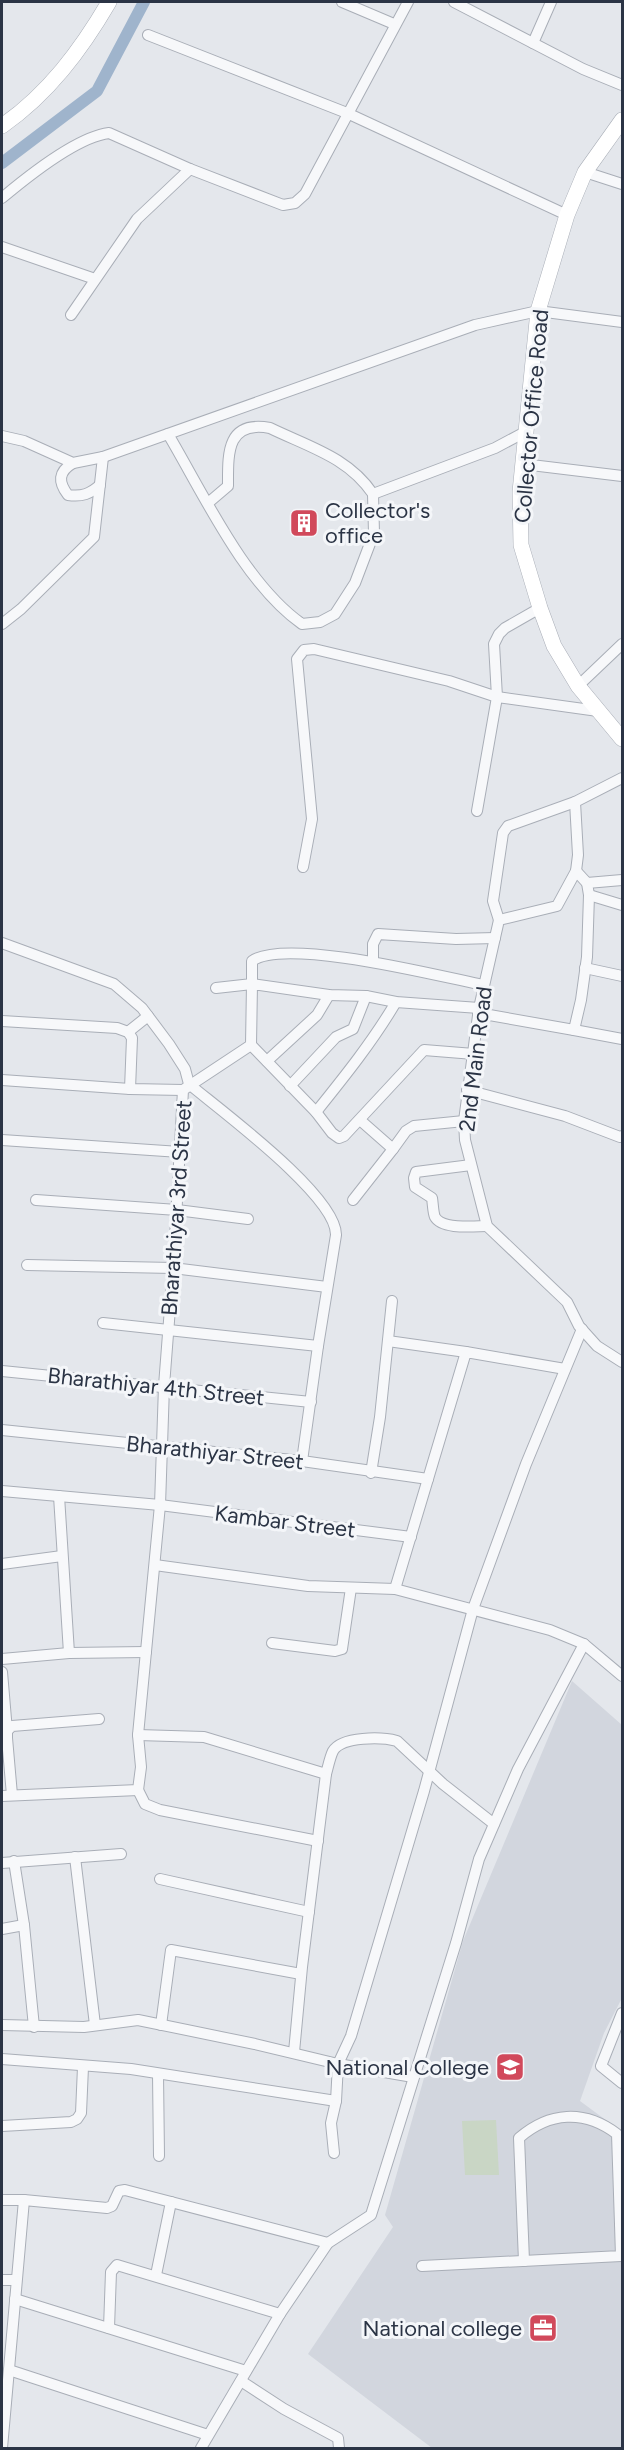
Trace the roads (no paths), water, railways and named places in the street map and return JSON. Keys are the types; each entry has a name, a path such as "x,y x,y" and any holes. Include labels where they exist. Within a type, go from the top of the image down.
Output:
{"main road":[{"path":"2,126 54,81 90,34 109,2"},
{"name":"Collector Office Road","path":"620,128 585,172 567,215 538,311 520,492 521,544 554,646 578,686 622,739"}],"street":[{"path":"342,2 394,24"},
{"path":"2,198 28,176 99,134 109,133 190,169 283,205 296,203 305,194 394,24 408,2"},
{"path":"454,2 583,69 622,85"},
{"path":"533,43 551,2"},
{"path":"148,35 347,113 567,215"},
{"path":"71,315 137,219 190,169"},
{"path":"585,172 622,184"},
{"path":"2,247 95,279"},
{"path":"100,485 92,492 79,496 68,495 61,486 60,477 63,469 72,463 103,457 466,329 538,311 622,322"},
{"path":"168,434 208,503 233,544 262,584 290,615 302,624 320,622 335,614 355,583 374,533 373,494 363,480 345,463 270,428 258,426 238,432 231,441 228,486 208,503"},
{"path":"373,494 495,448 527,431"},
{"path":"2,436 24,441 72,463"},
{"path":"2,624 21,609 94,537 103,457"},
{"path":"523,464 622,476"},
{"path":"477,811 497,697 494,644 499,634 540,608"},
{"path":"578,686 622,644"},
{"path":"303,867 312,819 297,659 304,650 314,649 449,681 497,697 598,711"},
{"path":"575,802 578,855 576,871 557,906 499,920 493,900 503,833 508,826 575,802 622,778"},
{"path":"574,1030 585,968 589,895 587,882 576,871"},
{"path":"587,882 622,880"},
{"path":"589,895 622,905"},
{"name":"2nd Main Road","path":"487,1226 465,1140 464,1121 478,1011 499,920"},
{"path":"373,962 373,944 378,934 456,939 495,938"},
{"path":"2,943 114,984 148,1016 180,1061 186,1087 289,1166 333,1220 336,1235 302,1461"},
{"path":"474,1054 424,1050 360,1120 339,1138 251,1045 252,961 260,955 286,953 373,962 483,985"},
{"path":"585,968 622,976"},
{"path":"216,988 252,984 329,995 366,996 396,1002 478,1011 622,1039"},
{"path":"267,1061 317,1015 329,995"},
{"path":"290,1086 336,1037 353,1029 366,996"},
{"path":"316,1112 351,1069 396,1002"},
{"path":"128,1032 148,1016"},
{"path":"2,1021 117,1028 128,1032 132,1038 130,1089"},
{"name":"Bharathiyar 3rd Street","path":"138,1790 141,1767 138,1735 160,1505 164,1386 186,1087 251,1045"},
{"path":"2,1080 130,1089 186,1087"},
{"path":"467,1090 532,1107 622,1136"},
{"path":"360,1120 393,1149"},
{"path":"353,1200 406,1131 414,1126 464,1121"},
{"path":"2,1140 180,1152"},
{"path":"471,1165 416,1173 415,1187 432,1198 434,1216 439,1222 457,1227 487,1226 567,1302 582,1329 597,1346 622,1362"},
{"path":"36,1200 177,1210 248,1219"},
{"path":"27,1265 173,1268 327,1287"},
{"path":"370,1473 380,1417 392,1301"},
{"path":"103,1323 318,1346"},
{"path":"334,2153 332,2124 338,2064 351,2036 430,1769 473,1609 526,1464 582,1329"},
{"path":"388,1341 566,1369"},
{"path":"395,1589 466,1352"},
{"name":"Bharathiyar 4th Street","path":"2,1371 311,1402"},
{"name":"Bharathiyar Street","path":"2,1430 302,1461 370,1473 428,1479"},
{"name":"Kambar Street","path":"2,1491 160,1505 411,1537"},
{"path":"59,1496 69,1653"},
{"path":"2,1564 62,1556"},
{"path":"155,1566 308,1586 395,1589 550,1630 584,1644 622,1676"},
{"path":"272,1643 335,1651 342,1648 351,1588"},
{"path":"201,2448 280,2314 328,2243 371,2215 456,1943 479,1860 518,1769 584,1644"},
{"path":"2,1659 69,1653 146,1652"},
{"path":"2,1672 7,1731 7,1795 138,1790 145,1804 160,1810 318,1841"},
{"path":"7,1731 18,1724 99,1719"},
{"path":"138,1735 204,1737 327,1774"},
{"path":"294,2052 301,1974 318,1841 327,1774 333,1751 348,1741 387,1738 397,1741 430,1769 443,1784 494,1824"},
{"path":"2,1863 121,1854"},
{"path":"75,1857 95,2025"},
{"path":"14,1861 24,1925 34,2027"},
{"path":"160,1879 309,1912"},
{"path":"2,1929 24,1925"},
{"path":"161,2025 171,1950 301,1974"},
{"path":"622,2013 601,2066 622,2083"},
{"path":"2,2025 34,2027 95,2025 138,2020 294,2052 338,2064 413,2077"},
{"path":"2,2059 158,2074 336,2102"},
{"path":"2,2126 77,2119 81,2114 83,2067"},
{"path":"158,2074 159,2156"},
{"path":"422,2266 524,2261 621,2256 617,2134 604,2123 583,2117 560,2117 532,2127 519,2138 524,2261"},
{"path":"2,2199 107,2208 112,2206 119,2191 125,2190 328,2243"},
{"path":"2,2448 9,2370 6,2354 15,2299 24,2200"},
{"path":"156,2275 171,2202"},
{"path":"109,2328 113,2267 123,2265 280,2314"},
{"path":"2,2280 16,2280"},
{"path":"15,2299 109,2328 243,2376 284,2409 338,2438 339,2448"},
{"path":"9,2370 208,2435"}],"waterway":[{"path":"2,163 97,91 144,2"}],"place":[{"name":"Collector's office","path":"304,523"},
{"name":"National College","path":"510,2067"},
{"name":"National college","path":"543,2328"}]}
